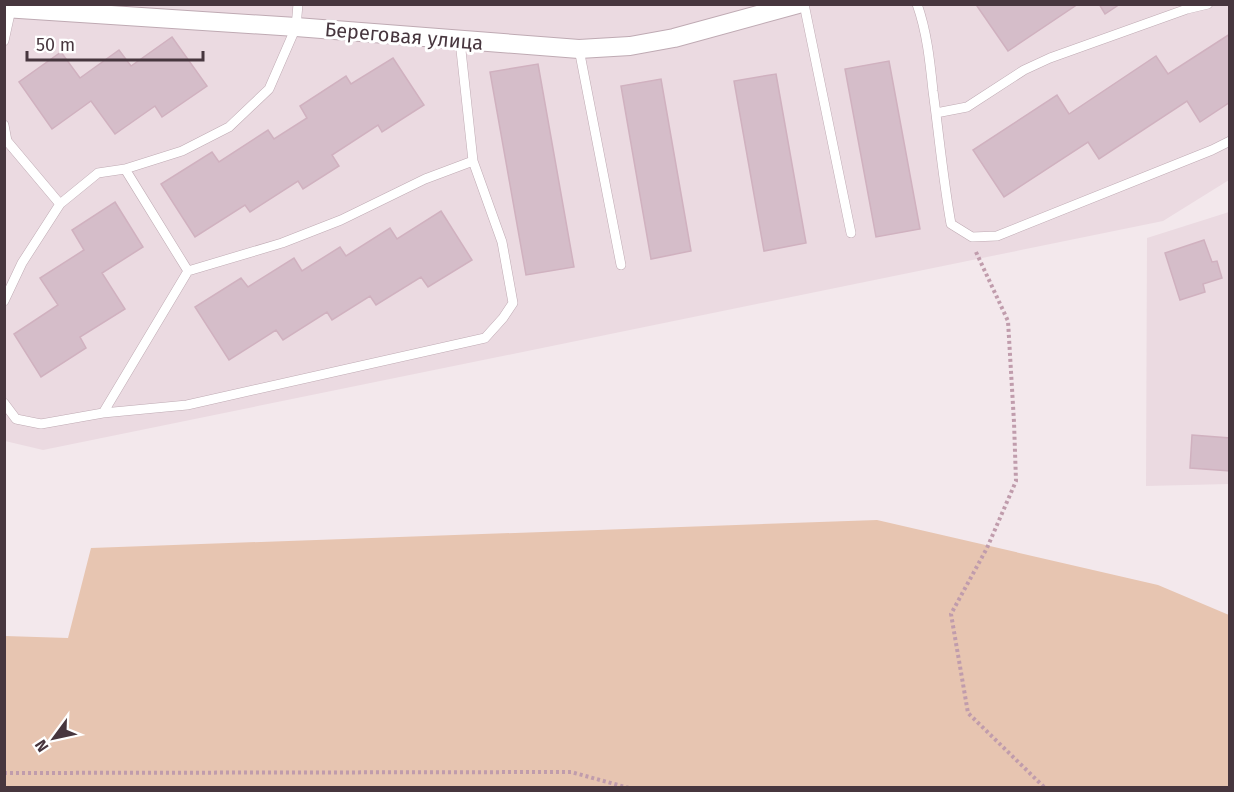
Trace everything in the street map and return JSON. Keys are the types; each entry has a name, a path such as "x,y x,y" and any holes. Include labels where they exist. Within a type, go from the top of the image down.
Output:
{"street":[{"name":"Береговая улица","path":"8,8 579,49 630,46 674,38 798,4"}],"lane":[{"path":"4,301 22,263 60,204 98,173 125,169 182,150 229,127 269,90 296,27 298,4"},
{"path":"804,4 850,233"},
{"path":"917,4 922,19 951,224 972,237 997,236 1230,141"},
{"path":"936,112 968,106 1024,70 1050,58 1187,9 1208,4"},
{"path":"4,41 8,8"},
{"path":"4,403 16,419 41,424 103,413 187,405 485,338 504,318 513,303 502,242 473,161 460,41"},
{"path":"579,49 621,265"},
{"path":"4,125 6,141 60,204"},
{"path":"103,413 188,271 282,243 341,220 424,179 473,161"},
{"path":"125,169 188,271"}],"path":[{"path":"972,237 978,259 1008,321 1016,481 987,548 951,614 968,713 1045,788"},
{"path":"4,773 571,772 629,788"}],"shaded area":[{"path":"5,5 1229,5 1229,180 1163,221 43,450 5,441"},
{"path":"1229,212 1229,484 1146,486 1147,238"},
{"path":"877,520 1158,585 1229,615 1229,787 5,787 5,636 68,638 91,548"}],"building":[{"path":"979,4 1078,4 1008,51 977,6"},
{"path":"1099,4 1120,4 1105,14"},
{"path":"1230,34 1230,102 1200,122 1187,101 1099,159 1088,142 1004,197 973,150 1057,95 1069,114 1156,56 1168,74"},
{"path":"172,37 207,86 162,117 155,106 115,134 91,101 52,129 19,82 61,52 80,78 119,50 131,66"},
{"path":"393,58 424,105 382,132 378,125 332,155 339,166 303,189 298,181 250,212 245,205 195,237 161,184 212,152 219,162 268,130 274,139 307,118 300,106 346,76 351,84"},
{"path":"889,61 920,229 876,237 845,69"},
{"path":"538,64 574,267 526,275 490,72"},
{"path":"776,74 806,243 764,251 734,81"},
{"path":"661,79 691,251 651,259 621,86"},
{"path":"115,202 143,247 102,273 125,309 80,337 86,348 41,377 14,334 58,305 40,278 84,250 72,230"},
{"path":"441,211 472,260 428,287 421,277 376,305 370,296 332,320 327,312 283,340 276,330 229,360 195,307 241,278 248,287 294,258 302,271 340,247 346,256 390,228 397,239"},
{"path":"1204,240 1212,262 1217,261 1222,278 1203,284 1205,292 1180,300 1165,253"},
{"path":"1192,435 1230,438 1230,471 1190,468"}]}
